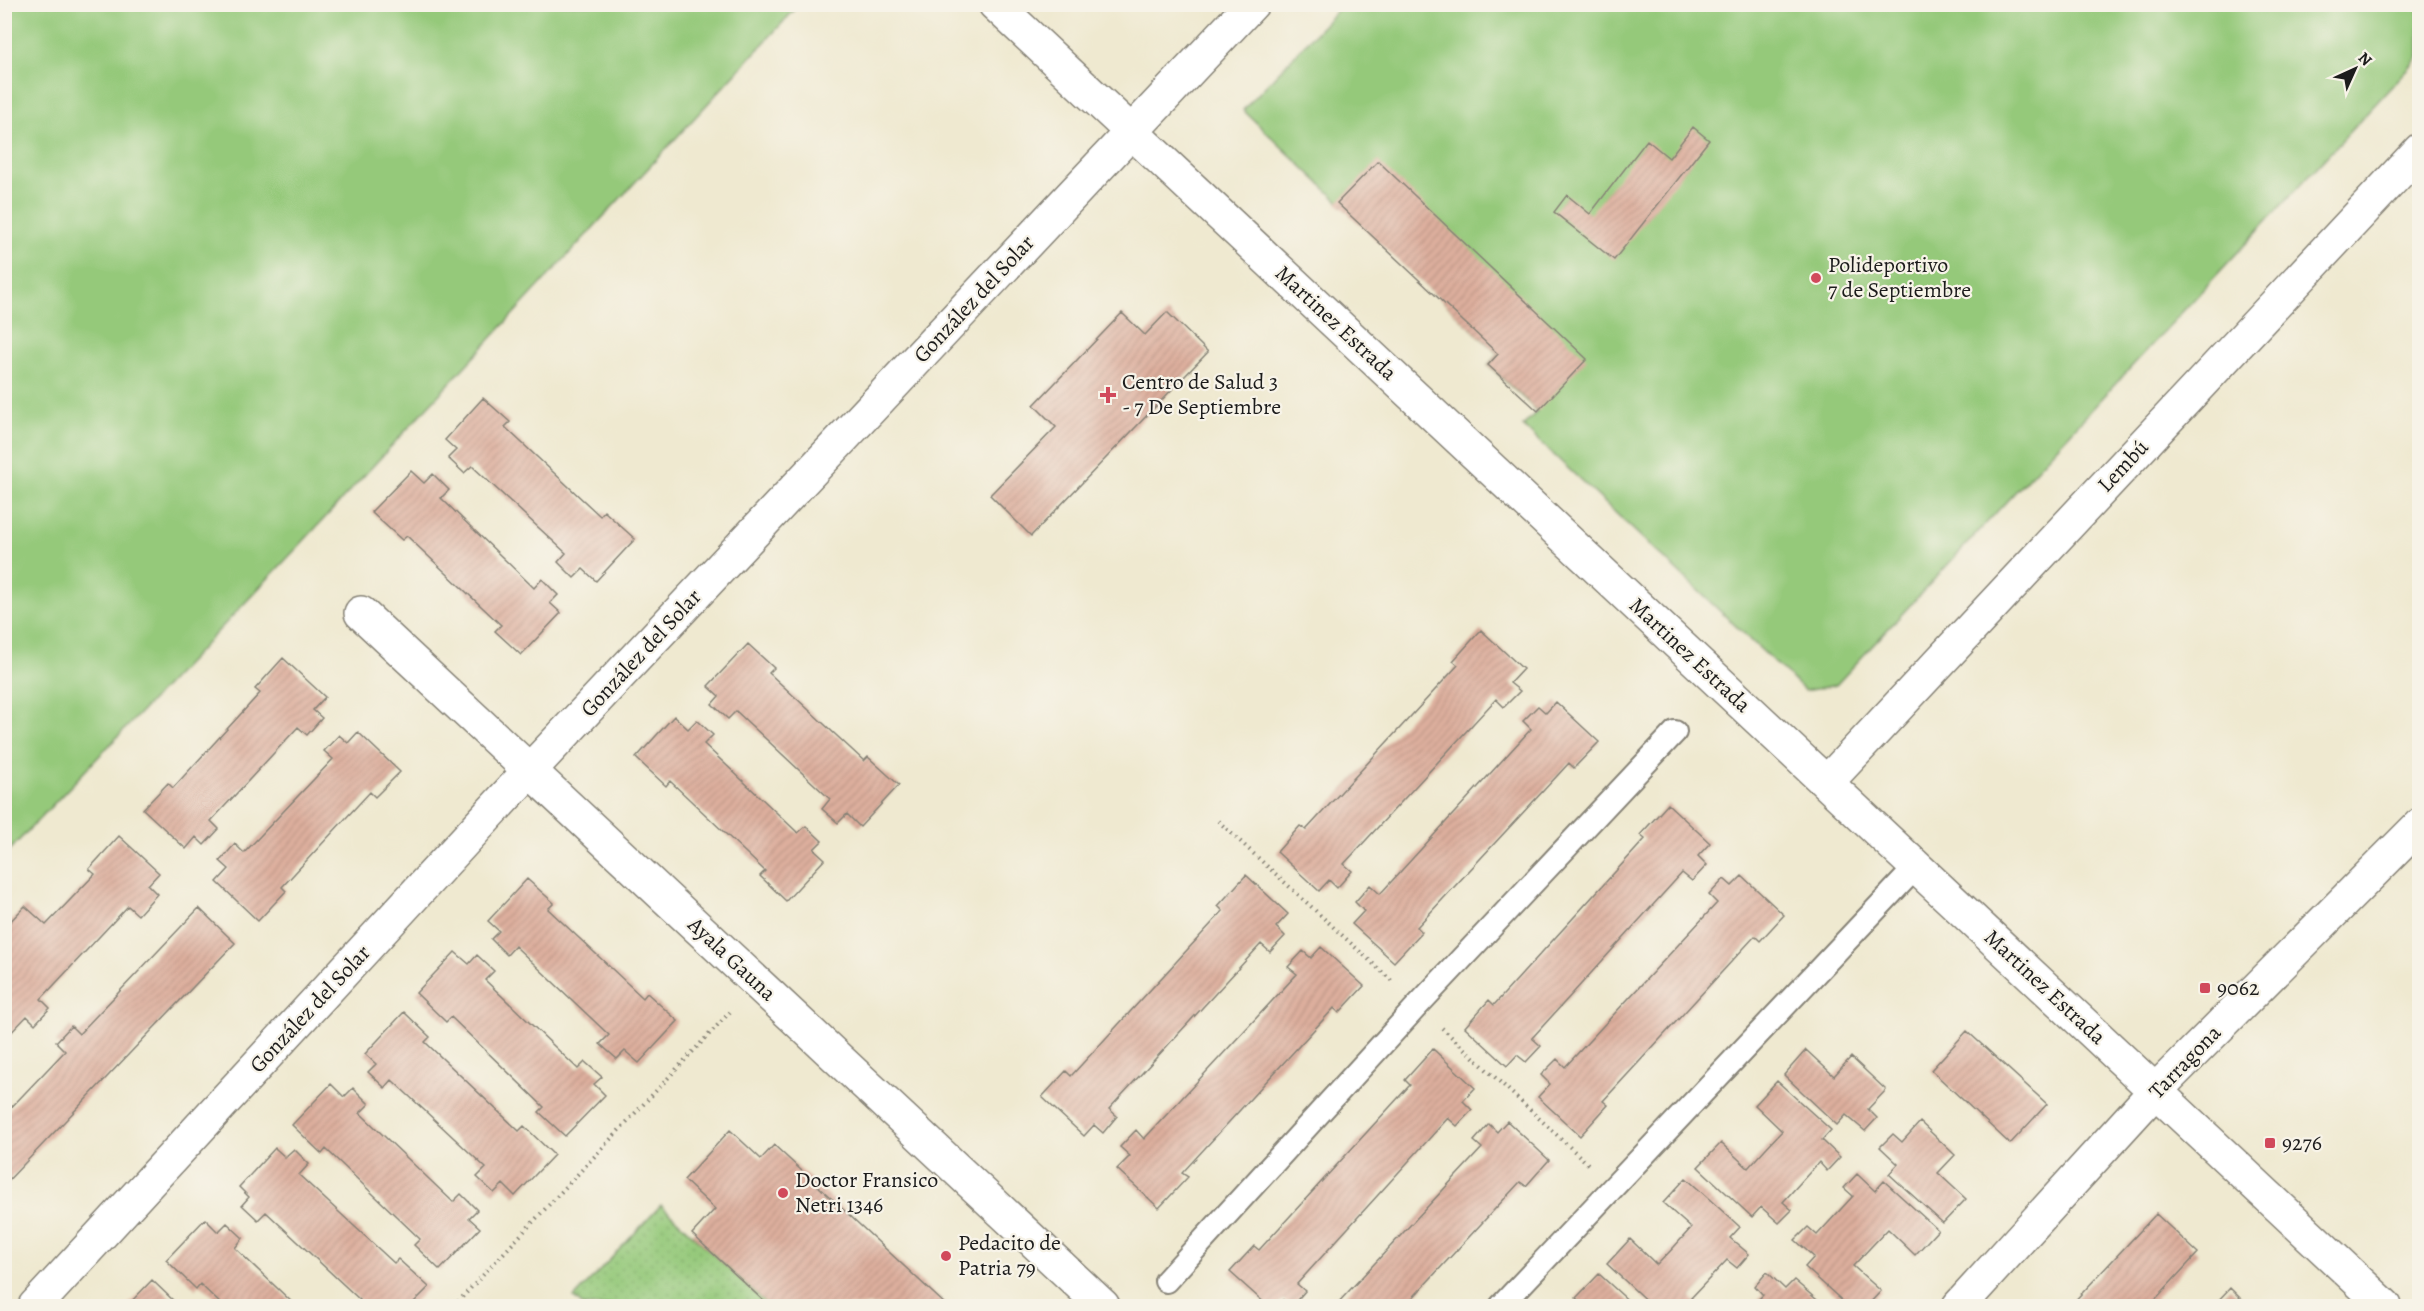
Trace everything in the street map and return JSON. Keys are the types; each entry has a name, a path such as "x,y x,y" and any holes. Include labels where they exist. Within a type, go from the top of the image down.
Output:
{"street":[{"name":"Martinez Estrada","path":"995,4 2385,1306"},
{"name":"González del Solar","path":"35,1306 530,770 1252,4"},
{"name":"Lembú","path":"1827,782 2420,150"},
{"name":"Ayala Gauna","path":"361,613 1103,1306"},
{"name":"Tarragona","path":"1959,1306 2156,1090 2420,825"}],"lane":[{"path":"1166,1281 1418,1005 1675,732"},
{"path":"1502,1306 1917,866"}],"path":[{"path":"454,1306 758,983"}],"green space":[{"path":"5,4 799,5 299,546 5,855"},
{"name":"Polideportivo 7 de Septiembre","path":"1342,5 2419,5 2419,57 1836,685 1805,691 1523,426 1537,411 1488,365 1498,354 1243,110"},
{"path":"661,1205 769,1306 583,1306 574,1298"}],"building":[{"path":"1693,127 1709,140 1614,260 1554,212 1567,195 1590,214 1647,140 1669,158"},
{"path":"1378,161 1587,359 1538,411 1488,365 1498,354 1337,203"},
{"path":"1167,312 1208,352 1031,536 990,495 1056,427 1034,405 1122,313 1145,335"},
{"path":"483,398 510,422 505,427 600,516 604,511 635,539 596,581 583,569 574,578 558,562 566,553 472,466 464,473 448,458 456,450 445,440"},
{"path":"411,471 424,483 433,474 449,490 441,498 534,588 542,579 558,595 550,603 561,613 521,655 495,631 501,625 407,536 402,540 371,512"},
{"path":"1481,630 1523,669 1510,683 1520,691 1504,707 1496,699 1344,864 1352,871 1337,888 1329,880 1319,891 1277,852 1300,826 1306,830 1458,665 1453,661"},
{"path":"748,644 774,668 769,673 864,761 868,757 899,785 860,827 847,814 838,823 822,809 830,799 736,711 728,719 712,704 719,696 708,686"},
{"path":"283,658 325,697 313,710 322,718 307,735 298,727 211,821 219,829 204,845 196,837 186,849 143,809 168,783 173,788 260,693 255,689"},
{"path":"1556,702 1599,742 1574,768 1569,763 1417,927 1422,932 1394,962 1352,924 1364,911 1355,902 1370,885 1380,894 1531,729 1523,721 1538,706 1546,713"},
{"path":"674,716 688,729 697,720 713,735 704,744 798,833 806,826 822,841 814,849 825,859 786,901 760,876 765,871 670,781 666,786 636,758"},
{"path":"358,732 400,772 375,797 370,792 282,887 286,891 258,921 217,882 229,869 220,861 235,844 244,853 333,759 324,751 339,735 348,743"},
{"path":"1668,804 1710,843 1698,856 1707,865 1692,881 1682,873 1532,1038 1541,1046 1526,1062 1517,1055 1507,1066 1465,1027 1489,1000 1494,1005 1645,839 1640,835"},
{"path":"119,836 159,873 148,885 157,894 138,915 128,906 41,999 50,1008 35,1024 27,1016 4,1040 4,928 25,906 46,925 95,874 89,869"},
{"path":"1246,875 1288,914 1276,927 1285,936 1270,952 1261,944 1109,1109 1117,1116 1103,1133 1094,1125 1084,1136 1042,1097 1066,1071 1071,1076 1223,911 1218,906"},
{"path":"1742,876 1784,915 1760,941 1755,936 1603,1101 1608,1105 1580,1136 1538,1097 1550,1084 1541,1075 1557,1059 1565,1067 1717,903 1709,895 1724,879 1732,886"},
{"path":"527,879 554,903 548,909 643,998 647,993 678,1021 639,1063 625,1051 617,1059 600,1044 609,1035 515,946 507,955 491,939 499,931 488,921"},
{"path":"199,908 235,943 4,1185 4,1115 65,1051 56,1042 71,1026 79,1034"},
{"path":"1321,947 1364,986 1339,1013 1334,1008 1182,1173 1188,1177 1159,1208 1117,1169 1130,1156 1120,1147 1136,1130 1144,1139 1297,974 1288,967 1303,951 1311,958"},
{"path":"455,952 469,964 477,955 494,971 485,980 578,1069 585,1062 602,1077 594,1084 605,1095 565,1136 539,1112 544,1107 451,1017 446,1022 416,993"},
{"path":"404,1012 430,1037 425,1042 519,1131 524,1126 554,1155 515,1196 503,1184 494,1193 477,1177 486,1168 392,1080 385,1088 368,1072 376,1064 365,1054"},
{"path":"1967,1031 2047,1104 2010,1144 1931,1070"},
{"path":"1433,1049 1475,1088 1463,1101 1472,1110 1457,1126 1448,1118 1297,1284 1305,1291 1292,1306 1283,1300 1276,1306 1268,1306 1230,1272 1254,1246 1259,1250 1410,1085 1405,1080"},
{"path":"1806,1050 1834,1076 1851,1057 1886,1090 1868,1109 1877,1118 1865,1131 1846,1115 1837,1125 1784,1075"},
{"path":"1777,1081 1831,1130 1822,1140 1840,1157 1827,1171 1819,1162 1783,1202 1792,1210 1779,1223 1761,1207 1752,1217 1698,1167 1721,1143 1748,1168 1782,1131 1755,1105"},
{"path":"331,1084 344,1097 353,1088 369,1104 360,1113 453,1202 461,1194 477,1210 469,1218 480,1228 440,1270 414,1245 420,1239 326,1149 322,1154 292,1125"},
{"path":"1507,1121 1549,1160 1526,1186 1520,1182 1405,1306 1335,1306 1482,1148 1474,1141 1489,1124 1497,1132"},
{"path":"1920,1122 1955,1155 1938,1173 1966,1199 1943,1223 1889,1174 1898,1164 1880,1147 1893,1134 1902,1142"},
{"path":"730,1130 761,1159 774,1145 947,1306 769,1306 692,1234 715,1209 684,1180"},
{"path":"275,1148 285,1157 294,1149 309,1164 299,1175 394,1263 398,1259 429,1287 410,1306 354,1306 360,1300 266,1212 258,1220 242,1205 249,1197 239,1187"},
{"path":"1857,1174 1875,1191 1884,1181 1938,1230 1915,1255 1888,1229 1853,1266 1881,1291 1867,1306 1848,1306 1805,1267 1814,1257 1795,1240 1808,1227 1817,1235 1853,1196 1844,1188"},
{"path":"1686,1178 1740,1227 1730,1238 1749,1254 1737,1268 1727,1260 1691,1298 1700,1306 1673,1306 1670,1303 1667,1306 1652,1306 1607,1264 1630,1239 1657,1265 1674,1247 1691,1228 1663,1203"},
{"path":"2156,1214 2198,1253 2149,1306 2070,1306"},
{"path":"205,1219 218,1232 227,1223 243,1238 235,1248 296,1306 223,1306 200,1284 196,1289 166,1260"},
{"path":"1767,1272 1785,1289 1794,1280 1824,1306 1752,1306 1763,1295 1755,1286"},
{"path":"1599,1274 1634,1306 1585,1306 1576,1298"},
{"path":"152,1280 178,1305 127,1306"},
{"path":"2230,1288 2248,1306 2213,1306"}],"place":[{"name":"Polideportivo 7 de Septiembre","path":"1816,278"},
{"name":"Centro de Salud 3 - 7 De Septiembre","path":"1108,395"},
{"name":"9062","path":"2205,988"},
{"name":"9276","path":"2270,1143"},
{"name":"Doctor Fransico Netri 1346","path":"783,1193"},
{"name":"Pedacito de Patria 79","path":"946,1256"}]}
